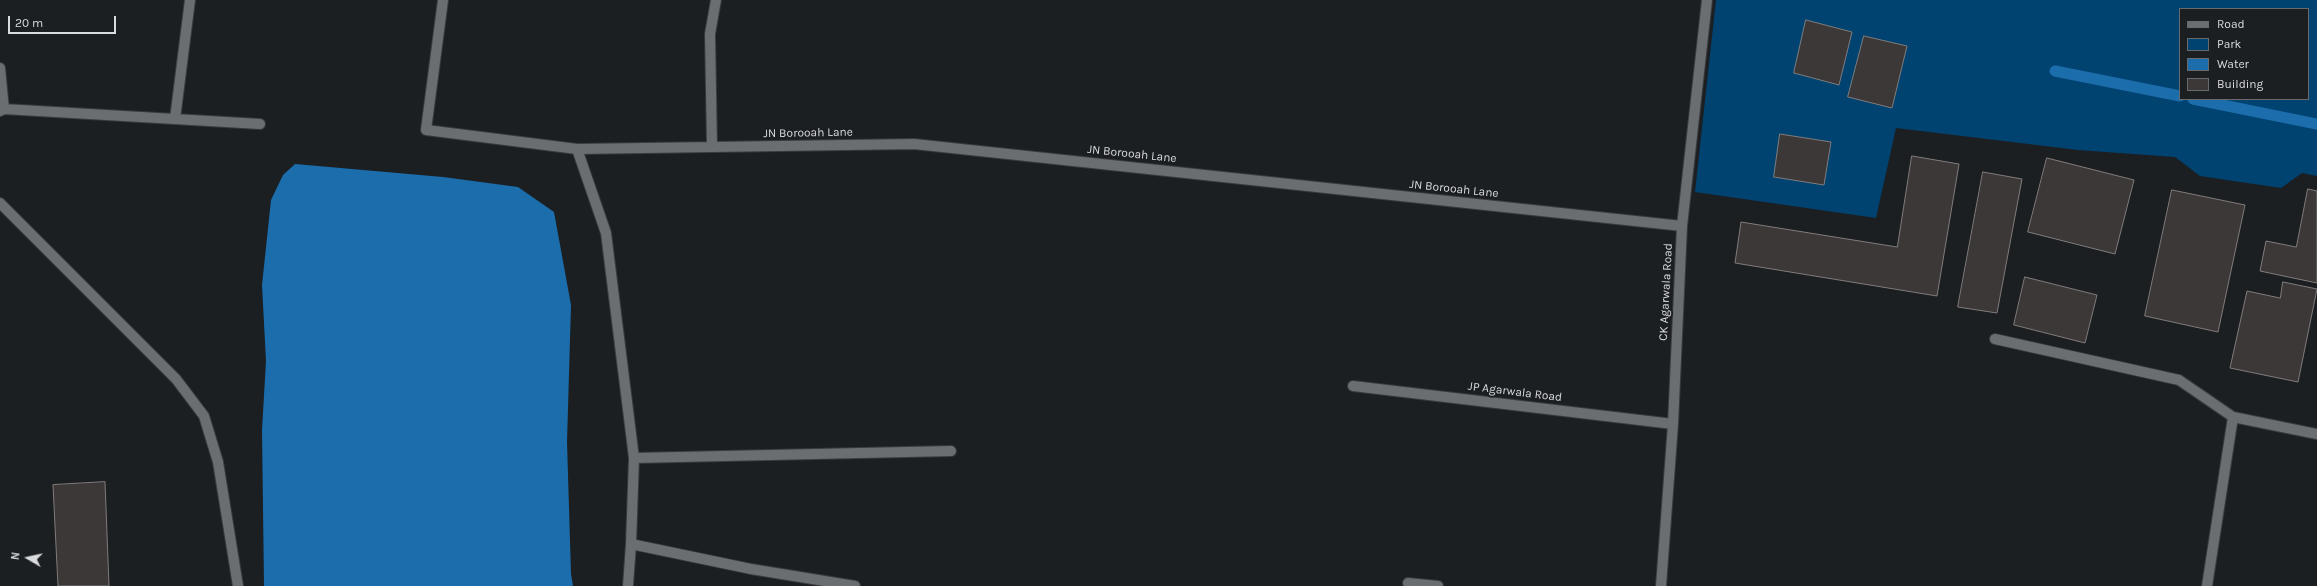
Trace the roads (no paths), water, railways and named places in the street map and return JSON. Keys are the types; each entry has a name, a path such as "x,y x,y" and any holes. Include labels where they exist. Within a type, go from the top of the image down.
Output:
{"street":[{"path":"175,119 190,0"},
{"name":"JN Borooah Lane","path":"443,0 426,130 577,149 914,144 1682,226"},
{"path":"712,147 710,34 716,0"},
{"name":"CK Agarwala Road","path":"1661,586 1674,424 1682,226 1707,0"},
{"path":"0,68 2,110 260,124"},
{"path":"577,149 606,233 634,458 628,586"},
{"path":"0,203 176,379 204,416 218,462 238,586"},
{"path":"1995,339 2179,380 2233,417 2317,434"},
{"name":"JP Agarwala Road","path":"1353,386 1674,424"},
{"path":"2207,586 2233,417"},
{"path":"634,458 951,451"},
{"path":"631,544 751,568 855,586"},
{"path":"1408,583 1438,586"}],"water":[{"path":"295,164 443,177 518,187 554,212 571,305 567,442 571,574 573,586 264,586 262,430 266,361 262,285 271,200 283,175"}],"waterway":[{"path":"2055,71 2179,96"},
{"path":"2198,100 2317,124"}]}
